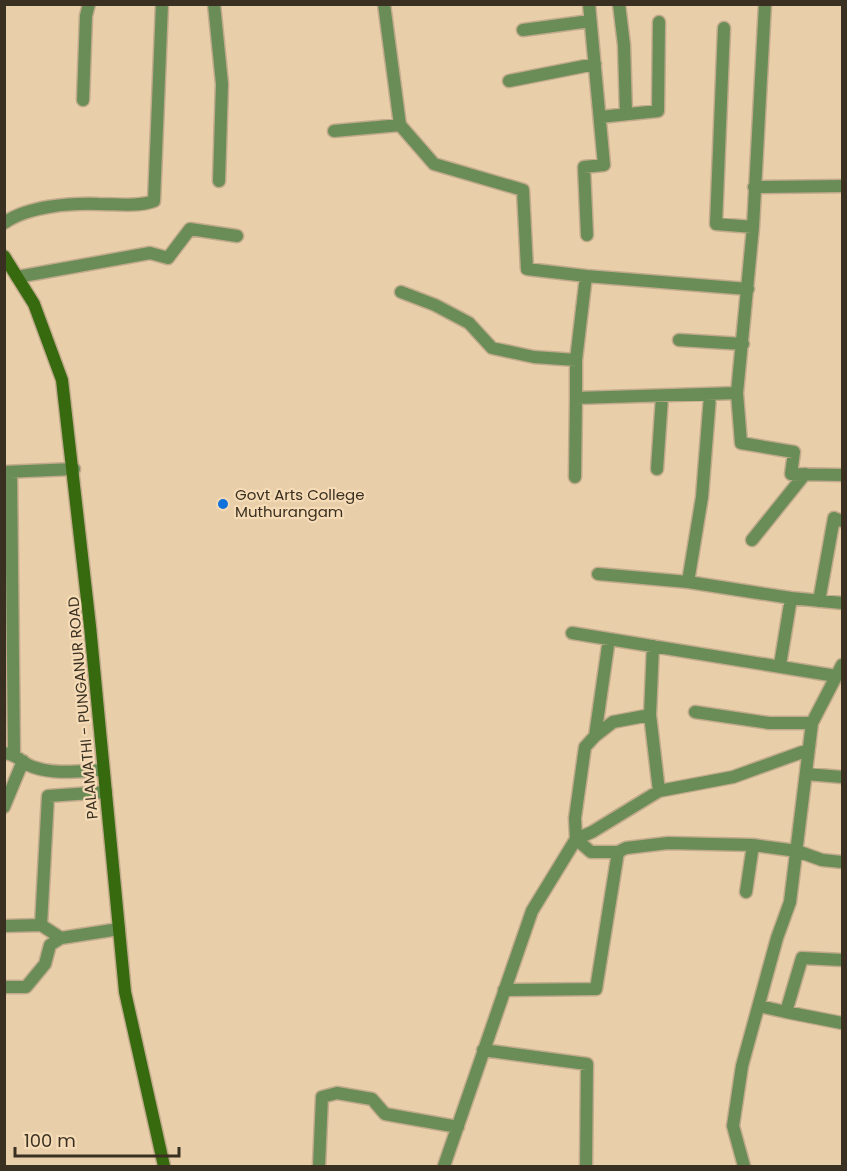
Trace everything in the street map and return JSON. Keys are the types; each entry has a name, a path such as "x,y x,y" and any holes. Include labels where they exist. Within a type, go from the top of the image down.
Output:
{"street":[{"path":"84,100 86,16 89,4"},
{"path":"4,224 16,214 81,203 144,205 154,201 162,4"},
{"path":"214,4 222,84 219,181"},
{"path":"384,4 400,125 434,164 523,190 527,269 748,289"},
{"path":"587,235 584,167 604,165 589,4"},
{"path":"619,4 624,45 626,114"},
{"path":"765,4 753,227 737,393 741,443 794,452 791,474 843,475"},
{"path":"523,30 590,21"},
{"path":"600,117 658,111 659,22"},
{"path":"724,28 716,224 753,227"},
{"path":"509,81 595,64"},
{"path":"334,131 400,125"},
{"path":"754,187 843,186"},
{"path":"17,277 150,253 168,258 190,229 237,236"},
{"name":"PALAMATHI - PUNGANUR ROAD","path":"4,256 34,304 62,380 74,469 125,992 164,1167"},
{"path":"575,477 576,360 585,276"},
{"path":"401,292 435,305 469,323 492,348 534,357 576,360"},
{"path":"679,340 743,344"},
{"path":"576,398 710,396 737,393"},
{"path":"688,582 702,497 710,396"},
{"path":"657,469 662,397"},
{"path":"4,807 14,756 8,472 74,469"},
{"path":"752,540 805,474"},
{"path":"819,601 834,518 843,521"},
{"path":"598,574 688,582 791,598 843,603"},
{"path":"780,665 791,598"},
{"path":"572,633 780,665 839,670 812,723 790,902 777,938 742,1066 734,1126 744,1167"},
{"path":"595,736 609,639"},
{"path":"653,646 650,716 659,791"},
{"path":"695,712 769,723 812,723"},
{"path":"444,1167 532,911 576,839 578,783 585,747 613,722 650,716"},
{"path":"576,839 592,832 659,791 733,777 808,750"},
{"path":"14,756 30,766 52,772 103,770"},
{"path":"806,774 843,777"},
{"path":"41,925 48,796 106,792"},
{"path":"576,839 591,852 618,852 626,848 668,843 753,845 797,851 822,860 843,862"},
{"path":"747,892 753,845"},
{"path":"504,990 596,989 618,852"},
{"path":"4,927 41,925 61,939"},
{"path":"4,987 26,987 45,964 50,945 61,939 119,929"},
{"path":"786,1012 802,958 843,960"},
{"path":"759,1006 843,1023"},
{"path":"483,1050 587,1064 586,1167"},
{"path":"319,1167 322,1097 337,1093 372,1099 385,1114 458,1127"}],"place":[{"name":"Govt Arts College Muthurangam","path":"223,504"}]}
